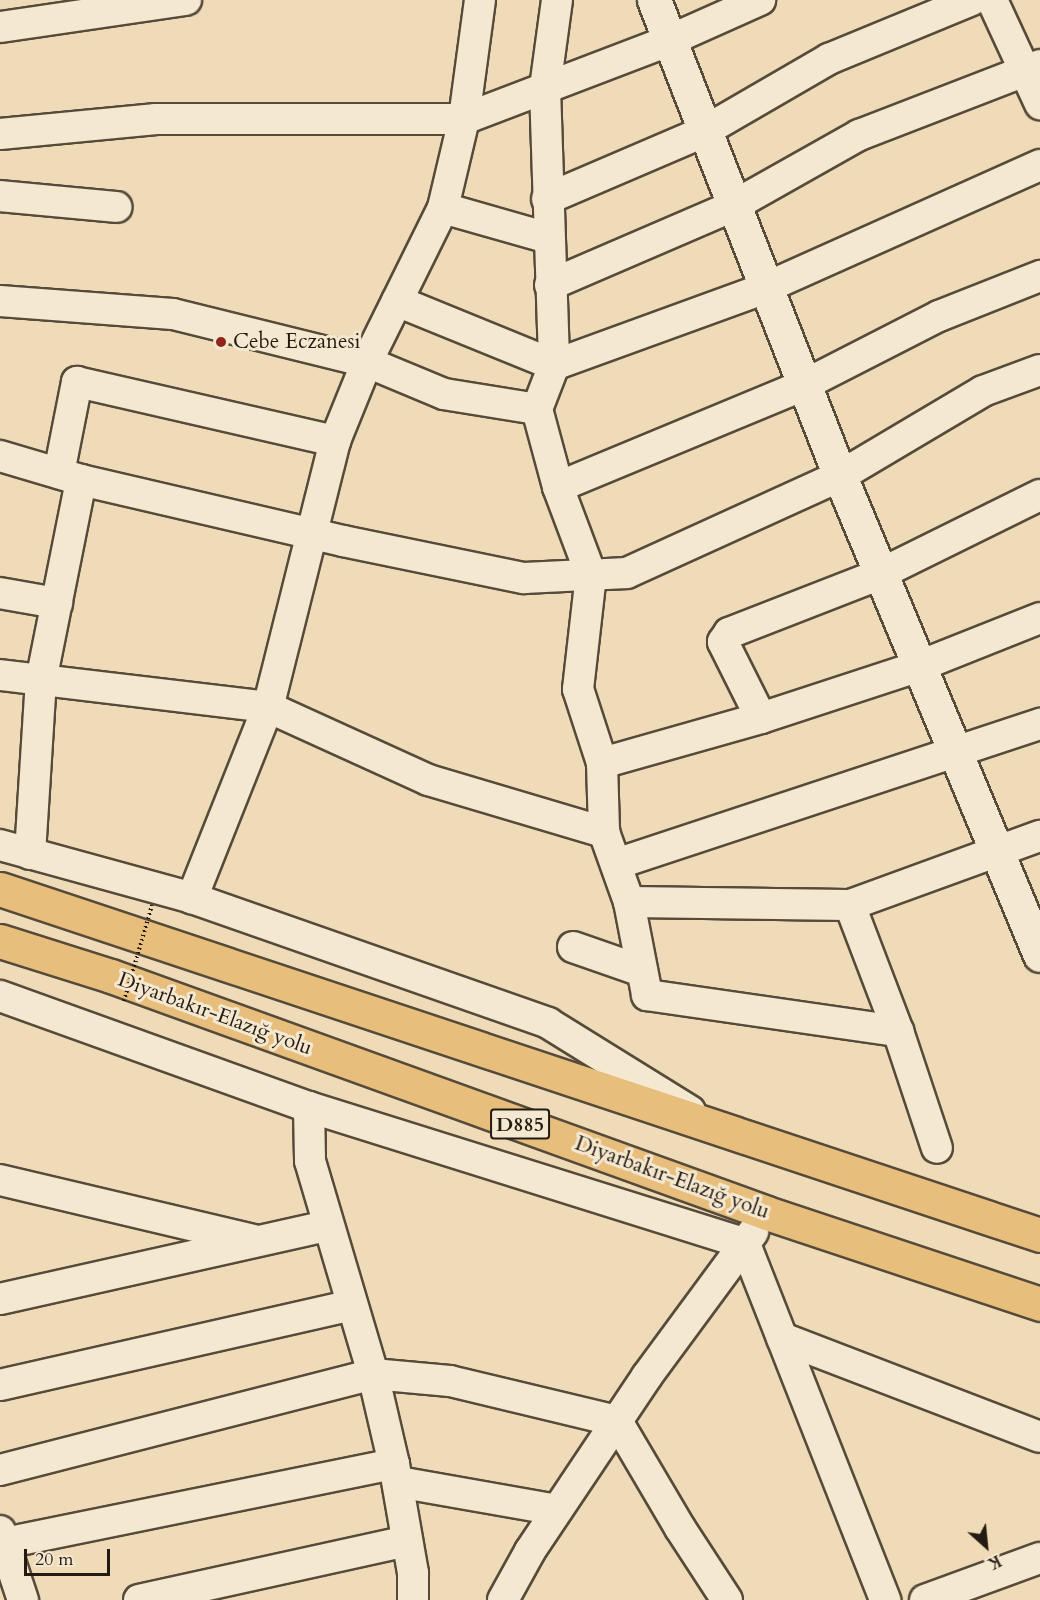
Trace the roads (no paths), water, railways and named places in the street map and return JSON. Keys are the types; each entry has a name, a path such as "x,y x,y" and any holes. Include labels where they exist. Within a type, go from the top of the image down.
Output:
{"highway":[{"path":"0,889 1040,1235"},
{"name":"Diyarbakır-Elazığ yolu","path":"0,941 111,976 767,1213 1040,1304"}],"street":[{"path":"0,27 154,1 186,0"},
{"path":"192,898 268,707 335,441 367,363 443,208 464,119 480,0"},
{"path":"557,0 545,88 548,238 554,365 537,409 558,487 591,575 578,689 602,763 604,832 629,902 647,995 898,1031"},
{"path":"654,0 703,132 917,667 993,851 1040,955"},
{"path":"0,134 156,119 464,119 668,41 760,0"},
{"path":"547,199 703,132 829,59 972,0"},
{"path":"992,0 1033,68 1040,104"},
{"path":"550,285 733,206 859,135 1033,68"},
{"path":"397,302 554,365 765,288 1040,165"},
{"path":"0,196 116,207"},
{"path":"443,208 548,238"},
{"path":"558,487 804,385 939,316 1040,276"},
{"path":"0,301 173,314 367,363 444,394 537,409"},
{"path":"0,456 70,477 310,533 524,578 627,573 840,476 983,391 1040,370"},
{"path":"30,854 41,681 57,603 77,382 335,441"},
{"path":"761,718 723,642 729,633 880,574 1040,495"},
{"path":"0,592 57,603"},
{"path":"602,763 761,718 917,667 1040,618"},
{"path":"0,675 268,707 428,780 604,832"},
{"path":"615,864 1040,724"},
{"path":"629,902 850,905 993,851 1040,836"},
{"path":"0,845 192,898 548,1023 711,1124"},
{"path":"850,905 898,1031 937,1148"},
{"path":"573,947 642,971"},
{"path":"0,996 309,1107 745,1244"},
{"path":"309,1107 310,1161 327,1226 373,1374 396,1473 407,1541 413,1600"},
{"path":"0,1179 259,1241"},
{"path":"503,1600 557,1510 767,1213"},
{"path":"0,1299 327,1226"},
{"path":"745,1244 885,1600"},
{"path":"0,1385 352,1305"},
{"path":"782,1338 1040,1437"},
{"path":"0,1470 373,1374 450,1381 618,1421 680,1528 727,1600"},
{"path":"23,1600 1,1539 396,1473 557,1510"},
{"path":"139,1600 407,1541"},
{"path":"925,1600 1040,1558"}],"place":[{"name":"Cebe Eczanesi","path":"221,342"}]}
